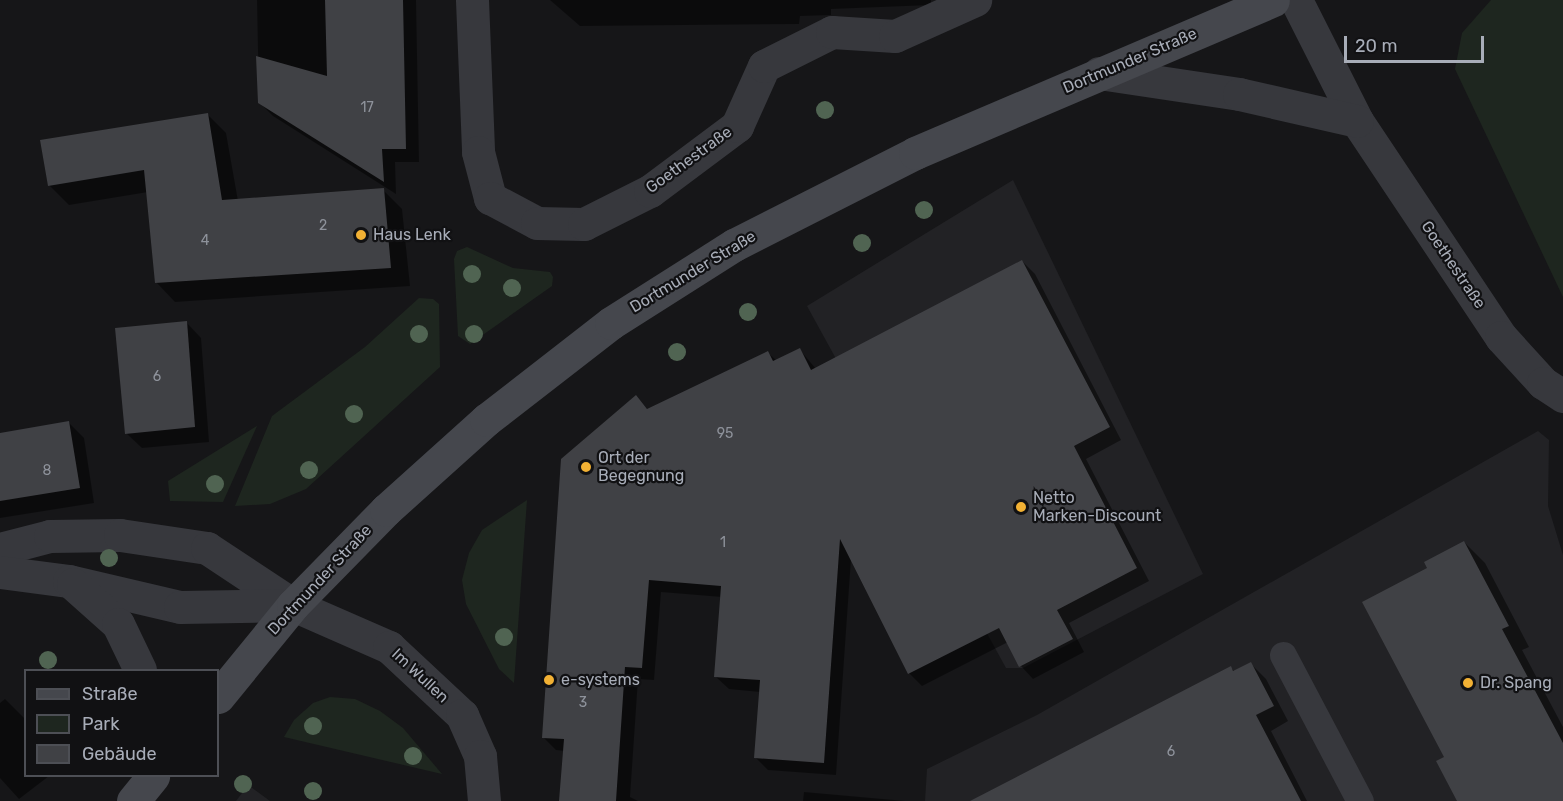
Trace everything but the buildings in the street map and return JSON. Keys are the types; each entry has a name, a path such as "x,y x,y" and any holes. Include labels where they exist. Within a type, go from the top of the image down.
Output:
{"main road":[{"name":"Dortmunder Straße","path":"219,696 293,605 386,510 486,420 611,323 734,244 915,153 1273,0"},
{"path":"134,801 152,777"}],"street":[{"name":"Goethestraße","path":"472,0 478,152 490,198 537,224 584,224 650,191 737,126 764,66 832,32 895,36 975,0"},
{"name":"Goethestraße","path":"1296,0 1357,121 1502,337 1543,382 1563,396"},
{"path":"1099,73 1239,94 1357,121"},
{"path":"0,549 50,536 120,535 207,548 293,605"},
{"path":"0,573 69,581 180,607 293,605"},
{"path":"69,581 118,624 140,669"},
{"name":"Im Wullen","path":"293,605 390,646 462,715 480,756 484,801"}],"lane":[{"path":"1283,655 1360,801"}],"shaded area":[{"path":"1013,180 1203,574 1023,668 1006,668 807,306"},
{"path":"1538,431 1549,440 1548,506 1563,555 1563,801 925,801 927,769 1037,715"},
{"path":"248,785 270,801 236,801"}],"green space":[{"path":"1491,0 1563,0 1563,297 1455,69 1462,33"},
{"path":"467,247 513,268 550,272 553,277 552,286 470,344 458,336 454,259 457,251"},
{"path":"419,298 433,299 439,304 440,367 306,489 270,504 235,506 272,416 365,347"},
{"path":"257,426 223,502 170,501 168,481"},
{"path":"527,500 514,683 499,669 466,604 462,580 469,553 482,530"},
{"path":"330,697 355,699 380,711 403,728 442,774 284,737 294,720 313,703"}],"place":[{"name":"Haus Lenk","path":"361,235"},
{"name":"Ort der Begegnung","path":"586,467"},
{"name":"Netto Marken-Discount","path":"1021,507"},
{"name":"e-systems","path":"549,680"},
{"name":"Dr. Spang","path":"1468,683"}]}
